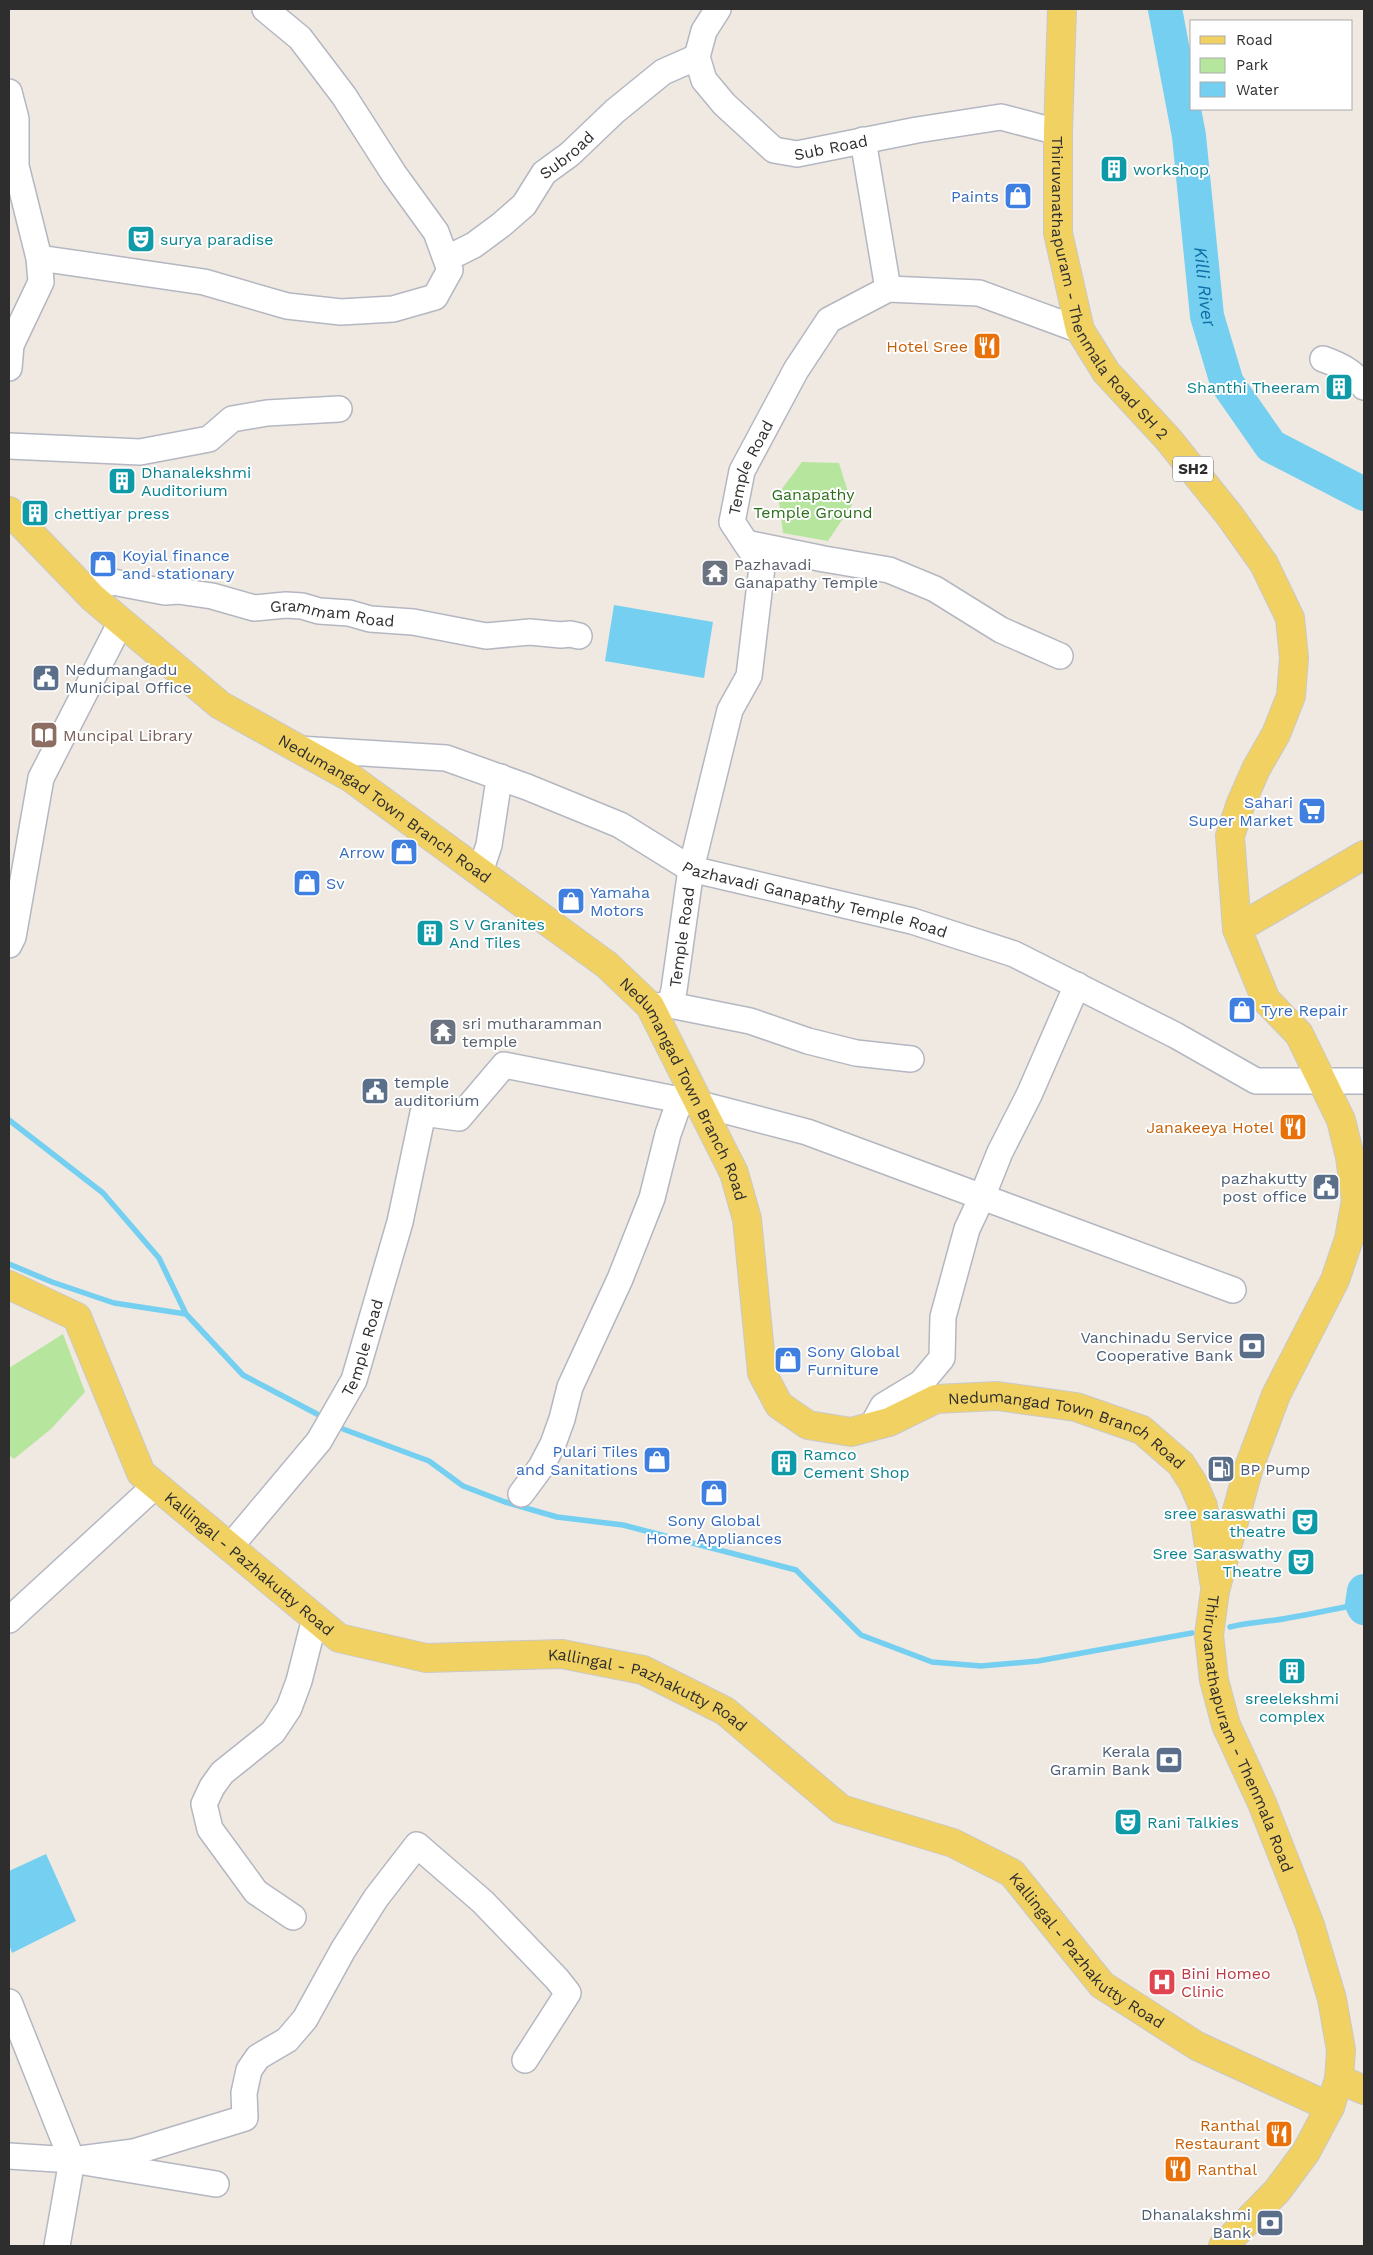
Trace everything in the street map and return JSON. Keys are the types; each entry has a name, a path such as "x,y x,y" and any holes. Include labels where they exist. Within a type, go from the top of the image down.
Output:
{"main road":[{"name":"Thiruvanathapuram - Thenmala Road SH 2","path":"1062,9 1058,132 1058,233 1080,330 1106,372 1168,438 1230,516 1264,564 1290,618 1294,658 1291,696 1276,734 1256,769 1241,803 1230,836 1237,929"},
{"name":"Nedumangad Town Branch Road","path":"9,511 93,598 220,705 351,778 607,965 660,1006 690,1102 734,1173 747,1219 762,1373 779,1405 808,1425 851,1432 889,1422 936,1398 997,1396 1076,1407 1142,1430 1181,1464 1193,1483 1203,1506 1215,1591"},
{"path":"1237,929 1364,855"},
{"name":"Thiruvanathapuram - Thenmala Road","path":"1223,2246 1277,2191 1306,2152 1330,2107 1339,2079 1342,2050 1335,2016 1310,1925 1262,1803 1226,1725 1214,1680 1209,1635 1215,1591 1249,1467 1276,1395 1335,1280 1349,1238 1356,1200 1350,1157 1341,1120 1299,1034 1266,1000 1237,929"},
{"name":"Kallingal - Pazhakutty Road","path":"9,1285 77,1317 141,1473 339,1638 426,1658 562,1654 643,1670 725,1711 841,1809 953,1843 1012,1873 1102,1985 1197,2046 1330,2107"},
{"path":"1339,2079 1364,2090"}],"street":[{"path":"265,9 300,38 344,96 378,150 451,255 459,279"},
{"path":"697,57 704,31 718,9"},
{"name":"Subroad","path":"451,255 474,245 524,205 544,173 570,154 615,111 663,72 697,57"},
{"name":"Sub Road","path":"697,57 704,80 724,104 774,150 796,154 863,140 1001,117 1058,132"},
{"path":"9,92 16,119 16,166 39,258 41,282 11,345 9,368"},
{"path":"863,140 888,289 978,293 1080,330"},
{"path":"39,258 204,282 287,306 341,312 393,310 435,297 450,270 451,255"},
{"name":"Temple Road","path":"660,1006 674,990 691,869 730,710 749,676 762,568 732,522 742,471 796,370 829,320 888,289"},
{"path":"1323,359 1341,366 1357,376 1364,387"},
{"path":"9,446 140,452 210,439 232,419 267,413 339,409"},
{"path":"746,543 889,570 935,589 1001,630 1060,656"},
{"name":"Grammam Road","path":"93,598 103,585 113,582 165,592 178,591 212,596 254,608 286,605 302,606 319,611 349,613 370,619 413,622 486,636 530,632 578,636"},
{"path":"9,944 13,937 41,778 121,622"},
{"name":"Pazhavadi Ganapathy Temple Road","path":"298,749 446,758 501,777 620,825 691,869 912,920 1014,954 1077,984 1175,1035 1256,1081 1364,1081"},
{"path":"480,872 490,845 498,786 501,777"},
{"path":"872,1426 883,1406 921,1383 942,1358 944,1317 955,1266 966,1229 982,1197 1000,1152 1029,1095 1077,984"},
{"path":"660,1006 750,1021 808,1041 856,1053 912,1059"},
{"name":"Temple Road","path":"230,1547 319,1441 354,1380 400,1222 424,1113 459,1118 504,1065 690,1102"},
{"path":"521,1494 541,1467 553,1444 562,1420 570,1387 620,1280 652,1198 668,1134 690,1102 807,1132 1232,1290"},
{"path":"9,1620 156,1485"},
{"path":"293,1917 256,1892 210,1829 204,1804 212,1787 222,1773 273,1732 289,1708 299,1681 315,1618"},
{"path":"72,2160 134,2152 244,2118 244,2093 249,2070 258,2057 287,2040 305,2019 376,1898 417,1845 484,1902 557,1978 568,1993 525,2060"},
{"path":"9,2002 72,2160 57,2246"},
{"path":"9,2156 72,2160 216,2184"}],"green space":[{"name":"Ganapathy Temple Ground","path":"802,462 839,463 852,505 828,541 783,533 778,494"},
{"path":"63,1334 85,1392 51,1429 14,1459 9,1455 9,1368"}],"water":[{"path":"614,605 713,622 704,678 605,661"},
{"path":"46,1854 76,1921 12,1953 9,1944 9,1871"}],"waterway":[{"name":"Killi River","path":"1165,9 1189,136 1207,316 1227,383 1271,446 1364,494"},
{"path":"9,1120 103,1193 159,1258 186,1314"},
{"path":"9,1264 52,1282 114,1303 186,1314 243,1375 317,1414"},
{"path":"343,1429 429,1461 463,1486 505,1502 557,1517 623,1525 796,1570 861,1635 932,1662 981,1666 1038,1661 1192,1633"},
{"name":"Killi River","path":"1364,1591 1362,1604 1364,1608"},
{"path":"1230,1627 1362,1604"}],"place":[{"name":"workshop","path":"1114,169"},
{"name":"Paints","path":"1018,196"},
{"name":"surya paradise","path":"141,239"},
{"name":"Hotel Sree","path":"987,346"},
{"name":"Shanthi Theeram","path":"1339,387"},
{"name":"Dhanalekshmi Auditorium","path":"122,481"},
{"name":"chettiyar press","path":"35,513"},
{"name":"Koyial finance and stationary","path":"103,564"},
{"name":"Pazhavadi Ganapathy Temple","path":"715,573"},
{"name":"Nedumangadu Municipal Office","path":"46,678"},
{"name":"Muncipal Library","path":"44,735"},
{"name":"Sahari Super Market","path":"1312,811"},
{"name":"Arrow","path":"404,852"},
{"name":"Sv","path":"307,883"},
{"name":"Yamaha Motors","path":"571,901"},
{"name":"S V Granites And Tiles","path":"430,933"},
{"name":"Tyre Repair","path":"1242,1010"},
{"name":"sri mutharamman temple","path":"443,1032"},
{"name":"temple auditorium","path":"375,1091"},
{"name":"Janakeeya Hotel","path":"1293,1127"},
{"name":"pazhakutty post office","path":"1326,1187"},
{"name":"Vanchinadu Service Cooperative Bank","path":"1252,1346"},
{"name":"Sony Global Furniture","path":"788,1360"},
{"name":"Pulari Tiles and Sanitations","path":"657,1460"},
{"name":"Ramco Cement Shop","path":"784,1463"},
{"name":"BP Pump","path":"1221,1469"},
{"name":"Sony Global Home Appliances","path":"714,1493"},
{"name":"sree saraswathi theatre","path":"1305,1522"},
{"name":"Sree Saraswathy Theatre","path":"1301,1562"},
{"name":"sreelekshmi complex","path":"1292,1671"},
{"name":"Kerala Gramin Bank","path":"1169,1760"},
{"name":"Rani Talkies","path":"1128,1822"},
{"name":"Bini Homeo Clinic","path":"1162,1982"},
{"name":"Ranthal Restaurant","path":"1279,2134"},
{"name":"Ranthal","path":"1178,2169"},
{"name":"Dhanalakshmi Bank","path":"1270,2223"}]}
